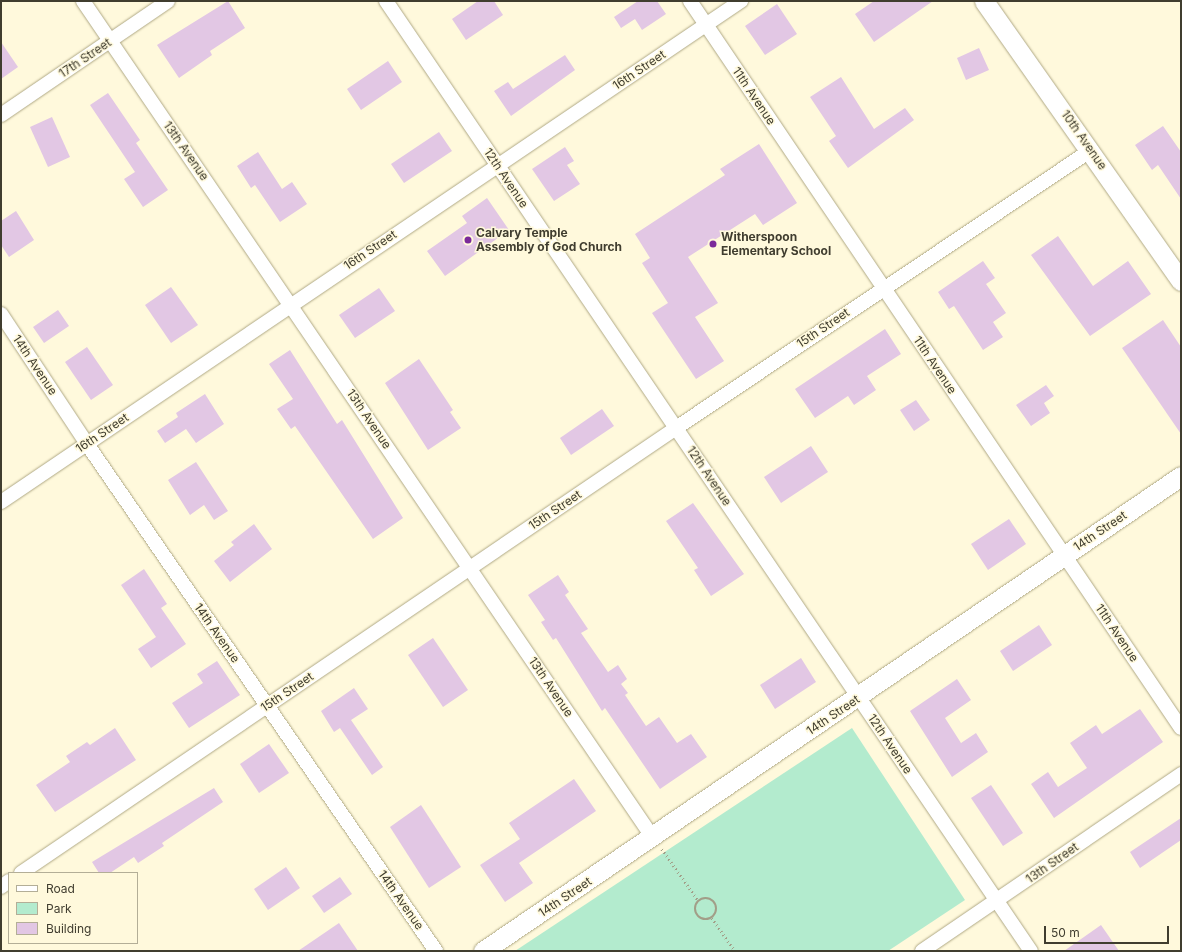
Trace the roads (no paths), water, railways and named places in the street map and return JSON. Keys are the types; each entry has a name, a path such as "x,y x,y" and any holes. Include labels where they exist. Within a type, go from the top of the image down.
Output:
{"main road":[{"name":"10th Avenue","path":"984,1 1091,150 1181,281"},
{"name":"14th Street","path":"483,951 653,838 1181,476"}],"street":[{"name":"13th Avenue","path":"83,1 291,303 653,838"},
{"name":"17th Street","path":"1,115 168,1"},
{"name":"12th Avenue","path":"386,1 1031,951"},
{"name":"11th Avenue","path":"690,1 1181,728"},
{"name":"16th Street","path":"1,502 291,303 741,1"},
{"name":"15th Street","path":"22,872 883,288 1091,150"},
{"name":"14th Avenue","path":"1,314 87,444 436,951"},
{"name":"13th Street","path":"922,951 1181,774"}],"place":[{"name":"Calvary Temple Assembly of God Church","path":"468,240"},
{"name":"Witherspoon Elementary School","path":"713,244"}]}
